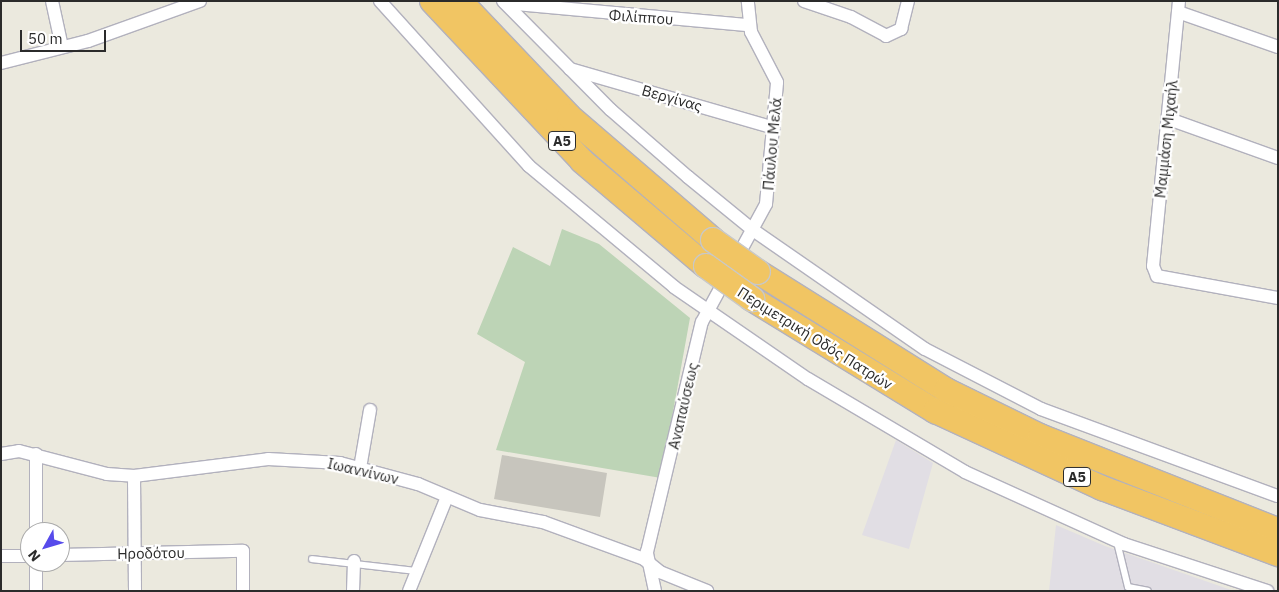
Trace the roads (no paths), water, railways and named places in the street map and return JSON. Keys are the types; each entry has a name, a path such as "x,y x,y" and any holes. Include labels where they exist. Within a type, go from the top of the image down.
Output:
{"highway":[{"name":"Περιμετρική Οδός Πατρών","path":"432,1 582,161 706,266 752,299 935,411 1102,488 1278,554"},
{"name":"Περιμετρική Οδός Πατρών","path":"460,1 569,116 713,240 758,272 946,390 1093,458 1278,530"}],"street":[{"path":"52,1 62,47"},
{"path":"1,63 62,47 200,1"},
{"path":"380,1 529,166 621,246 707,310 808,379 965,472 1117,541 1267,591"},
{"name":"Πάυλου Μελά","path":"748,1 748,25 775,73 774,128 766,204 753,230"},
{"path":"804,1 846,15 886,36 901,29 908,1"},
{"path":"504,2 568,68 636,133 753,230 925,350 1041,410 1278,496"},
{"name":"Φιλίππου","path":"504,2 748,25"},
{"path":"1178,7 1278,47"},
{"name":"Μαμμάση Μιχαήλ","path":"1178,7 1169,119 1153,266 1157,276 1278,298"},
{"name":"Βεργίνας","path":"568,68 774,128"},
{"path":"1169,119 1278,158"},
{"name":"Αναπαύσεως","path":"655,591 648,552 652,530 707,310 753,230"},
{"path":"360,468 370,410"},
{"name":"Ιωαννίνων","path":"1,454 19,451 91,470 134,476 268,459 360,468 480,510 542,522 651,565 707,591"},
{"path":"36,454 36,522"},
{"path":"134,476 135,591"},
{"path":"409,591 415,571 447,497"},
{"name":"Ηροδότου","path":"70,555 243,552 243,591"},
{"path":"1,556 20,556"},
{"path":"353,591 354,562"},
{"path":"36,572 36,591"}],"lane":[{"path":"1117,541 1128,586 1148,591"},
{"path":"312,559 354,562 415,571"}]}
